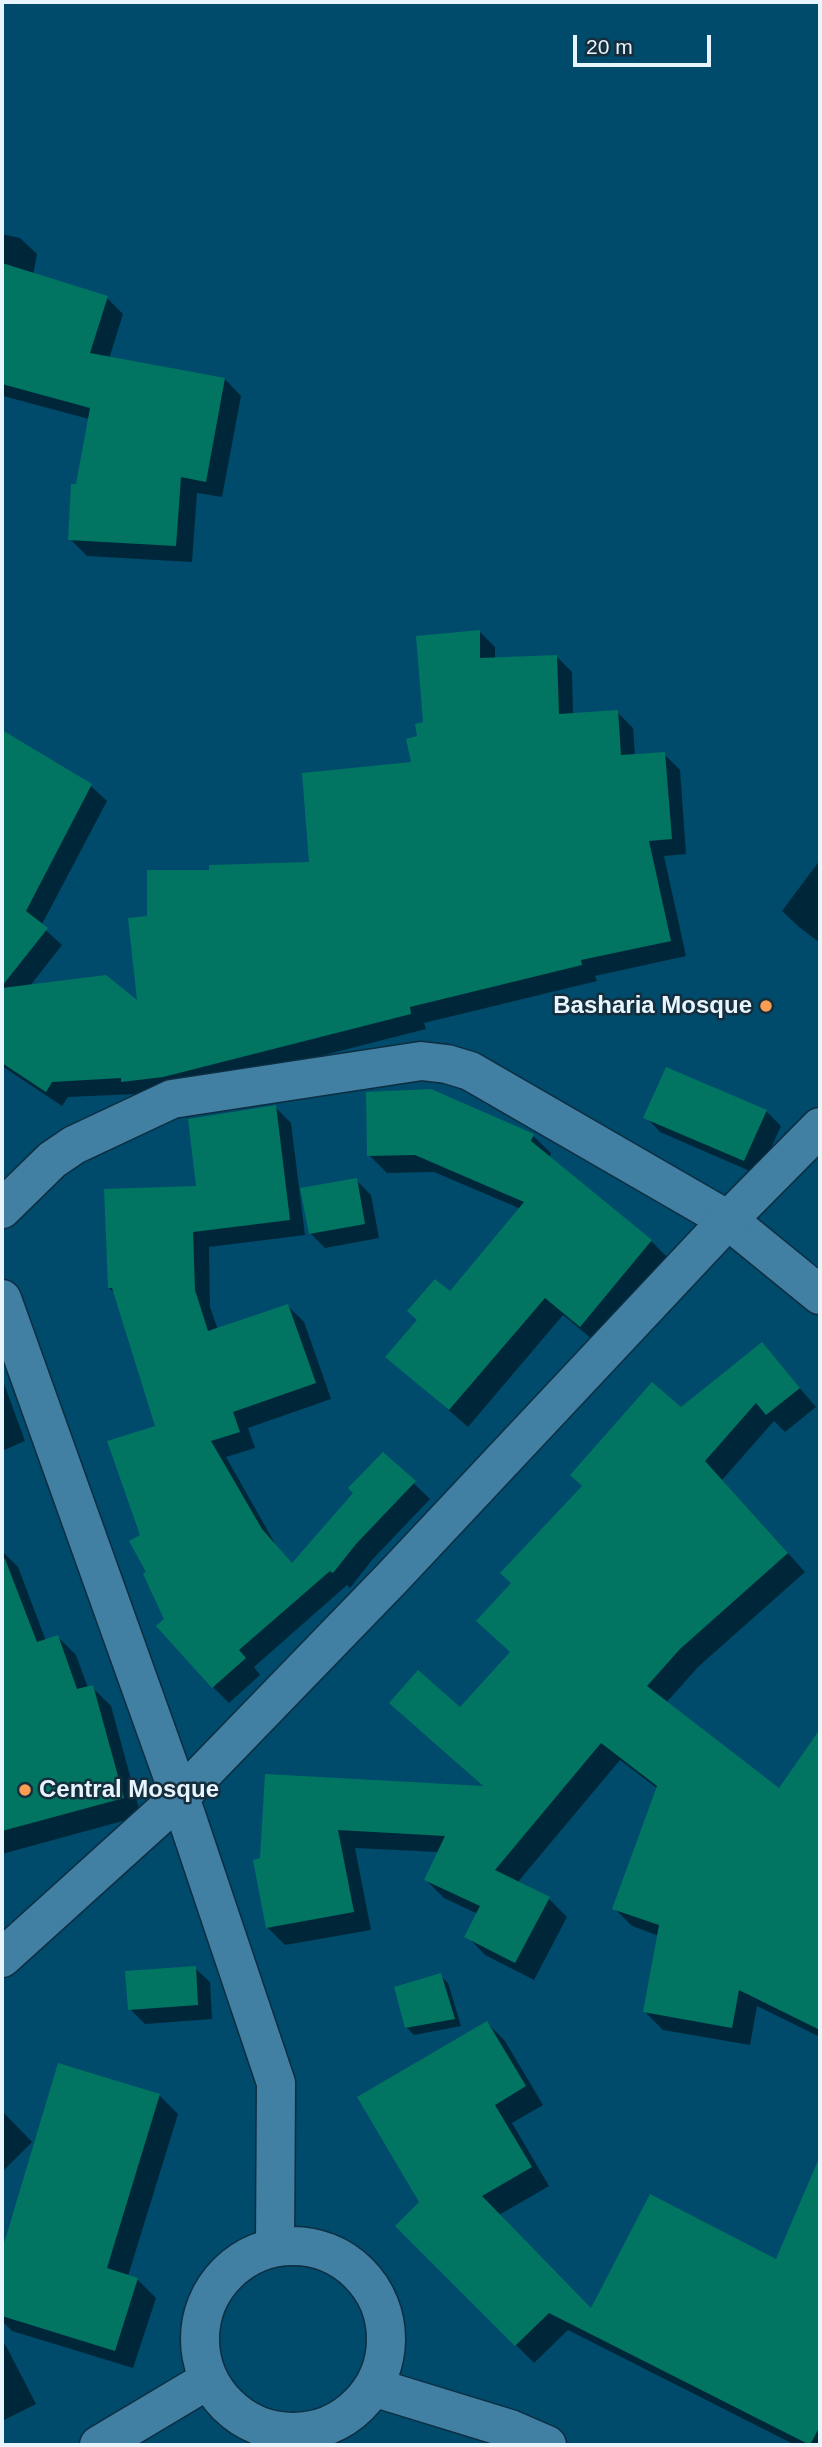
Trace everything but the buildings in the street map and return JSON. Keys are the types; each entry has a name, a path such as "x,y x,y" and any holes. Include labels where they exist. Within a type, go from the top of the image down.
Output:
{"street":[{"path":"2,1209 52,1160 74,1145 172,1099 421,1061 447,1064 470,1071 728,1220 820,1295"},
{"path":"2,1958 180,1797 392,1578 728,1220 820,1126"},
{"path":"2,1299 180,1797 276,2083 275,2247"},
{"path":"275,2247 310,2247 341,2258 366,2279 382,2307 388,2336 383,2369 373,2387 332,2425 300,2432 254,2425 227,2406 208,2380 202,2362 200,2330 208,2298 220,2280 245,2259 275,2247"},
{"path":"99,2445 208,2380"},
{"path":"373,2387 510,2429 547,2445"}],"place":[{"name":"Basharia Mosque","path":"766,1006"},
{"name":"Central Mosque","path":"25,1790"}]}
